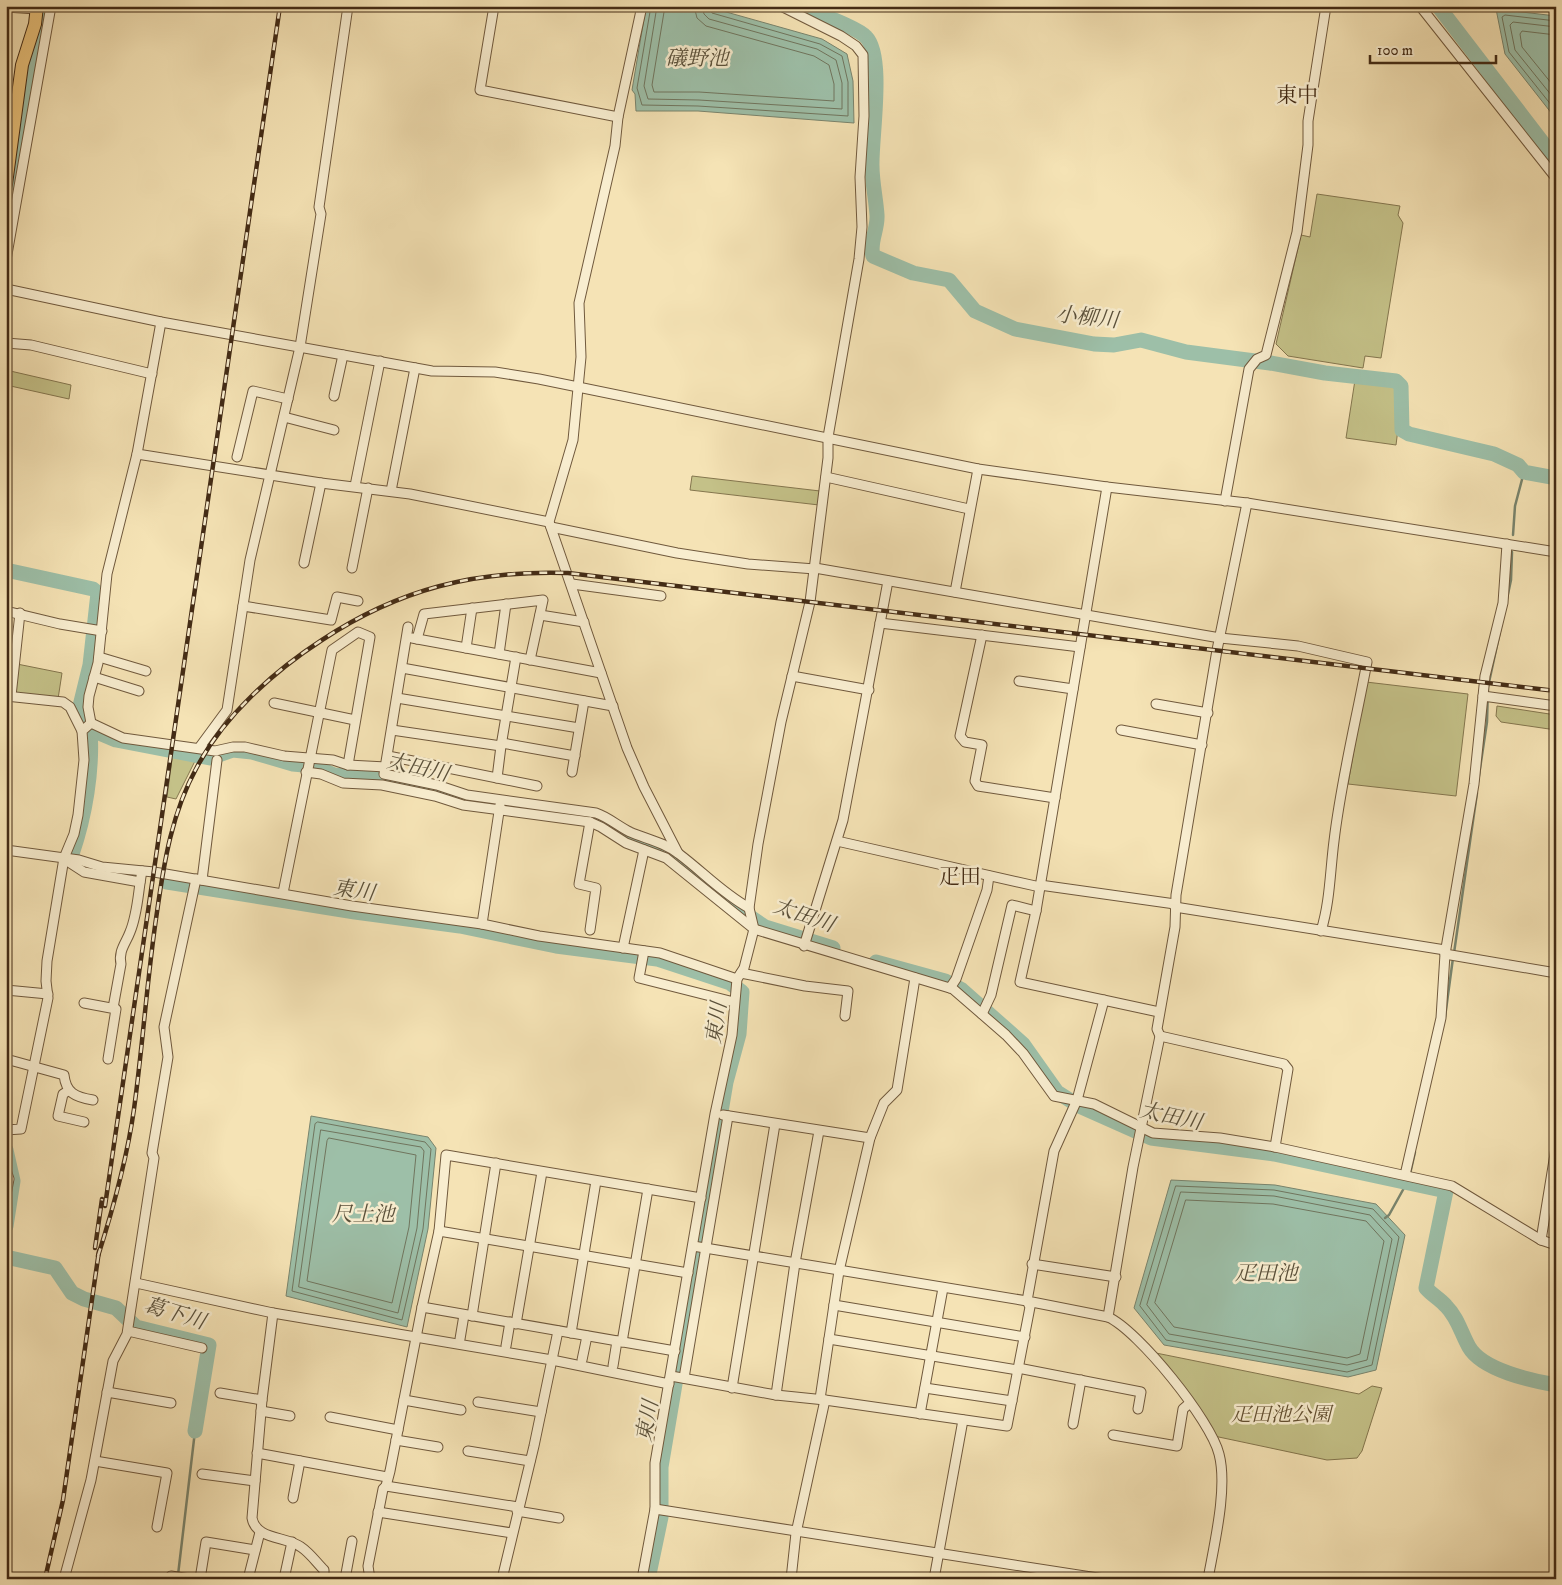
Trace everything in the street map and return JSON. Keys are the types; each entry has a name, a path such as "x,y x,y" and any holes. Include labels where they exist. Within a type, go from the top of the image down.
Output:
{"highway":[{"path":"6,184 9,149 22,65 37,8"}],"street":[{"path":"6,260 51,6"},
{"path":"199,748 227,710 250,560 272,475 300,347 321,214 319,207 337,70 348,6"},
{"path":"494,6 480,90 618,117"},
{"path":"642,6 618,117 615,146 579,303 581,357 573,440 550,524 601,673 644,787 678,853"},
{"path":"642,1579 659,1510 656,1463 676,1378 722,1115 732,1035 735,992 754,929 749,908 781,722 810,602 826,476 828,438 859,259 862,227 860,177 864,116 863,56 856,46 841,36 781,6"},
{"path":"1225,500 1250,369 1255,362 1266,355 1297,232 1308,145 1308,121 1326,6"},
{"path":"1420,6 1556,178"},
{"path":"6,7 37,8"},
{"path":"6,289 161,322 432,371 495,372 578,387 978,469 1107,487 1247,503 1556,552"},
{"path":"91,723 88,707 99,657 107,574 137,454 161,322"},
{"path":"6,343 31,344 152,374"},
{"path":"334,396 344,355"},
{"path":"355,486 380,361"},
{"path":"391,492 415,368"},
{"path":"237,456 253,391 288,400"},
{"path":"284,417 334,430"},
{"path":"137,454 391,492 550,524 677,553 748,564 815,569 1220,638 1298,646 1367,662 1342,790 1334,842 1332,877 1321,931"},
{"path":"955,592 978,469"},
{"path":"826,476 970,509"},
{"path":"304,563 321,483"},
{"path":"1107,487 1036,911 1020,982 1160,1012"},
{"path":"352,568 368,488"},
{"path":"1108,1317 1140,1128 1160,1036 1158,1029 1175,927 1175,905 1220,638 1247,503"},
{"path":"1405,1175 1441,1018 1445,952 1474,784 1484,676 1503,603 1507,544"},
{"path":"804,946 838,841 869,690 888,581"},
{"path":"572,584 660,596"},
{"path":"243,606 331,620 337,597 358,601"},
{"path":"418,639 424,614 542,600 530,660"},
{"path":"499,654 506,604"},
{"path":"466,648 472,608"},
{"path":"6,611 60,624 102,631"},
{"path":"7,1130 20,1129 48,994 47,961 64,858 74,834 78,815 84,760 82,731 70,706 63,702 9,696 20,613"},
{"path":"540,615 584,622"},
{"path":"880,623 1080,647"},
{"path":"283,893 317,713 332,650 358,632 370,637 348,765"},
{"path":"601,673 418,639 407,632 384,774 437,785 467,795 596,813 629,831 661,843 678,853 708,880 749,908"},
{"path":"982,636 960,736 964,742 982,745 975,782 978,786 1055,798"},
{"path":"99,657 146,671"},
{"path":"496,778 516,657"},
{"path":"402,668 613,706"},
{"path":"792,676 869,690"},
{"path":"94,677 139,692"},
{"path":"1019,681 1073,689"},
{"path":"1483,696 1556,706"},
{"path":"397,698 579,728"},
{"path":"572,772 584,701"},
{"path":"274,704 355,720"},
{"path":"1156,704 1208,713"},
{"path":"91,723 123,738 215,751 245,747 309,760 316,757 348,765 386,767"},
{"path":"82,731 91,723"},
{"path":"392,730 575,756"},
{"path":"1121,730 1202,745"},
{"path":"388,756 537,786"},
{"path":"64,1579 95,1462 113,1361 128,1331 136,1283 134,1279 168,1057 164,1027 197,882 217,760"},
{"path":"306,772 321,774 343,783 382,785 435,796 463,805 590,822 615,837 666,858 754,929 804,946 950,988 982,1014 1022,1053 1054,1096 1094,1104 1152,1133 1220,1138 1275,1147 1452,1186 1541,1240 1556,1245"},
{"path":"482,924 501,800"},
{"path":"590,822 579,884 596,888 590,930"},
{"path":"838,841 1040,886 1175,905 1556,973"},
{"path":"6,850 64,858 102,867 142,871 197,882 283,893 352,906 482,924 539,936 660,953 739,976 848,991 844,1016"},
{"path":"623,948 644,850"},
{"path":"64,858 84,872 140,882"},
{"path":"113,1008 121,964 120,958 126,938 130,933 142,871"},
{"path":"950,988 956,979 987,890 989,876"},
{"path":"982,1014 991,995 1012,905 1036,911"},
{"path":"644,951 639,978 734,1002"},
{"path":"791,1579 796,1533 822,1400 839,1271 870,1138 884,1103 897,1090 915,978"},
{"path":"6,990 48,994"},
{"path":"136,1283 274,1313 417,1338 776,1395 1007,1426 1030,1307 1027,1301 1032,1264 1054,1152 1076,1100 1104,1000"},
{"path":"84,1003 116,1008 108,1059"},
{"path":"1160,1036 1284,1064 1288,1070 1275,1147"},
{"path":"6,1059 64,1074 68,1091 74,1095 93,1100"},
{"path":"68,1091 63,1094 58,1116 84,1122"},
{"path":"722,1115 870,1138"},
{"path":"676,1378 675,1351 688,1273 700,1247 701,1198 722,1115"},
{"path":"732,1388 775,1124"},
{"path":"776,1395 795,1263 819,1131"},
{"path":"1541,1240 1556,1148"},
{"path":"370,1579 368,1566 382,1488 387,1481 439,1231 446,1155 701,1198"},
{"path":"460,1339 468,1315 484,1239 496,1163"},
{"path":"6,1170 9,1179 6,1195"},
{"path":"506,1346 530,1246 542,1172"},
{"path":"571,1333 596,1181"},
{"path":"613,1366 620,1342 636,1264 648,1189"},
{"path":"439,1231 688,1273"},
{"path":"700,1247 1027,1301 1108,1317 1120,1322 1145,1346 1190,1403 1219,1454 1221,1489 1208,1579"},
{"path":"1032,1264 1116,1277"},
{"path":"920,1414 943,1288"},
{"path":"834,1305 1025,1337"},
{"path":"422,1307 675,1351"},
{"path":"274,1313 262,1400 252,1518 255,1528 260,1532 292,1542 305,1550 324,1570 324,1579"},
{"path":"128,1331 202,1348"},
{"path":"502,1579 517,1509 530,1462 558,1331"},
{"path":"582,1360 587,1336"},
{"path":"829,1339 1018,1369 1141,1392 1138,1409"},
{"path":"1073,1424 1081,1380"},
{"path":"925,1388 1012,1401"},
{"path":"107,1392 171,1403"},
{"path":"220,1393 262,1400"},
{"path":"404,1400 462,1410"},
{"path":"478,1402 541,1412"},
{"path":"1113,1435 1177,1446 1183,1409 1190,1403"},
{"path":"261,1411 290,1416"},
{"path":"330,1417 398,1430"},
{"path":"934,1579 963,1420"},
{"path":"396,1440 438,1447"},
{"path":"468,1451 530,1462"},
{"path":"257,1452 559,1518"},
{"path":"293,1498 300,1461"},
{"path":"95,1462 167,1473 157,1527"},
{"path":"202,1474 255,1481"},
{"path":"659,1510 796,1533 939,1552 1104,1579"},
{"path":"378,1512 512,1534"},
{"path":"248,1579 260,1532"},
{"path":"345,1579 352,1540"},
{"path":"200,1579 206,1542 255,1550"},
{"path":"284,1579 292,1542"},
{"path":"171,1578 186,1578"}],"green space":[{"path":"1317,194 1400,206 1398,215 1403,223 1381,358 1365,356 1363,368 1288,356 1276,344 1301,235 1310,237"},
{"path":"6,370 71,385 69,399 6,385"},
{"path":"1355,380 1397,384 1398,429 1396,445 1346,438"},
{"path":"692,476 820,491 819,505 690,490"},
{"path":"17,664 62,673 58,699 14,694"},
{"path":"1366,682 1468,694 1456,796 1348,784"},
{"path":"1497,706 1556,715 1556,730 1501,722 1496,716"},
{"path":"173,752 195,761 176,799 167,797"},
{"name":"疋田池公園","path":"1156,1353 1359,1394 1372,1386 1382,1388 1362,1451 1357,1458 1327,1460 1214,1436"}],"water":[{"name":"礒野池","path":"705,6 822,39 847,54 853,81 854,123 698,111 636,111 635,94 632,90 646,7"},
{"path":"1496,9 1556,16 1556,119 1505,54"},
{"name":"尺土池","path":"311,1116 428,1137 436,1148 428,1229 407,1327 286,1296"},
{"name":"疋田池","path":"1171,1180 1275,1185 1376,1204 1405,1235 1376,1370 1348,1377 1164,1345 1134,1308"}],"waterway":[{"name":"太田川","path":"15,183 45,6"},
{"name":"小柳川","path":"800,6 854,29 866,37 872,47 876,79 872,172 877,215 872,246 873,256 913,273 949,280 975,311 1015,329 1094,344 1114,345 1141,340 1186,352 1270,363 1325,373 1396,381 1401,386 1402,430 1409,434 1494,454 1518,465 1524,472 1556,478"},
{"path":"1438,6 1556,160"},
{"path":"1513,535 1515,506 1524,472"},
{"path":"1478,782 1487,722 1488,687 1511,580 1512,552"},
{"name":"太田川","path":"6,570 93,589 98,593 90,665 80,706 82,718 90,729 116,740 210,758 233,750 252,752 293,764 314,766 334,775 385,780 495,806"},
{"name":"東川","path":"72,854 81,824 87,793 91,745 90,729"},
{"path":"1454,953 1477,793"},
{"name":"太田川","path":"572,815 596,818 618,832 659,849 680,862 737,908 765,927 833,948"},
{"name":"東川","path":"106,872 137,877"},
{"name":"東川","path":"167,882 355,912 460,926 556,946 657,959 730,983 742,992 739,1034 726,1082 661,1467 661,1517 648,1579"},
{"path":"1445,1017 1453,958"},
{"name":"太田川","path":"876,962 945,981 962,990 1023,1044 1057,1092 1079,1106 1151,1138 1274,1154 1446,1191 1426,1288 1450,1311 1475,1355 1508,1373 1556,1385"},
{"name":"葛下川","path":"6,1150 13,1181 6,1226"},
{"path":"1410,1174 1415,1152"},
{"path":"1385,1218 1389,1215 1409,1179"},
{"name":"葛下川","path":"6,1257 55,1268 72,1293 84,1299 116,1308 136,1327 209,1345 195,1431"},
{"name":"葛下川","path":"178,1575 195,1431"}],"railway":[{"path":"105,1206 280,6"},
{"path":"98,1256 128,1146 137,1085 150,961 163,875 175,819 188,784 208,748 221,730 268,680 304,652 351,622 409,596 439,586 470,579 501,575 568,573 1556,691"},
{"path":"95,1248 102,1199"},
{"path":"45,1579 63,1500 99,1251"}],"district":[{"name":"東中","path":"1297,95"},
{"name":"疋田","path":"960,876"}]}
